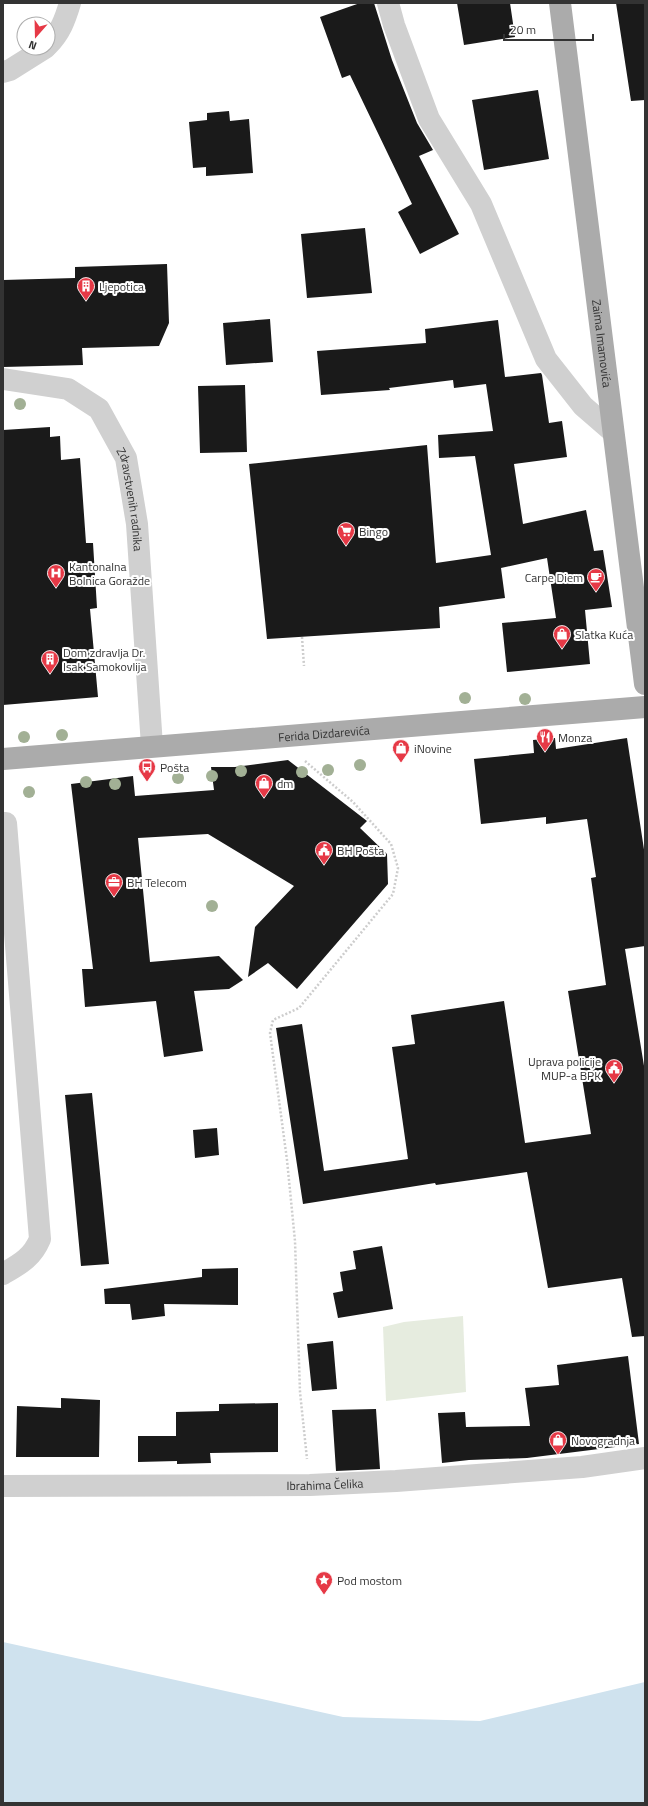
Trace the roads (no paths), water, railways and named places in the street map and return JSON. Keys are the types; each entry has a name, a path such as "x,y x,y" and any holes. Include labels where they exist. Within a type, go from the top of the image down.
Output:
{"main road":[{"name":"Zaima Imamovića","path":"560,3 645,684"},
{"name":"Ferida Dizdarevića","path":"3,759 645,707"}],"street":[{"path":"56,38 64,23 70,3"},
{"path":"388,3 394,25 429,119 481,204 546,359 584,406 613,432"},
{"path":"3,72 10,70 33,56"},
{"name":"Zdravstvenih radnika","path":"3,379 68,389 98,409 126,458 137,524 152,746"},
{"path":"3,823 6,823 40,1239 35,1251 25,1260 3,1274"},
{"name":"Ibrahima Čelika","path":"3,1486 310,1485 396,1481 582,1467 645,1458"}],"water":[{"path":"3,1642 343,1717 480,1721 645,1682 645,1803 3,1803"}],"place":[{"name":"Ljepotica","path":"86,301"},
{"name":"Bingo","path":"346,546"},
{"name":"Kantonalna Bolnica Goražde","path":"56,588"},
{"name":"Carpe Diem","path":"596,592"},
{"name":"Slatka Kuća","path":"562,649"},
{"name":"Dom zdravlja Dr. Isak Samokovlija","path":"50,674"},
{"name":"Monza","path":"545,752"},
{"name":"iNovine","path":"401,763"},
{"name":"Pošta","path":"147,782"},
{"name":"dm","path":"264,798"},
{"name":"BH Pošta","path":"324,865"},
{"name":"BH Telecom","path":"114,897"},
{"name":"Uprava policije MUP-a BPK","path":"614,1083"},
{"name":"Novogradnja","path":"558,1455"},
{"name":"Pod mostom","path":"324,1595"}]}
